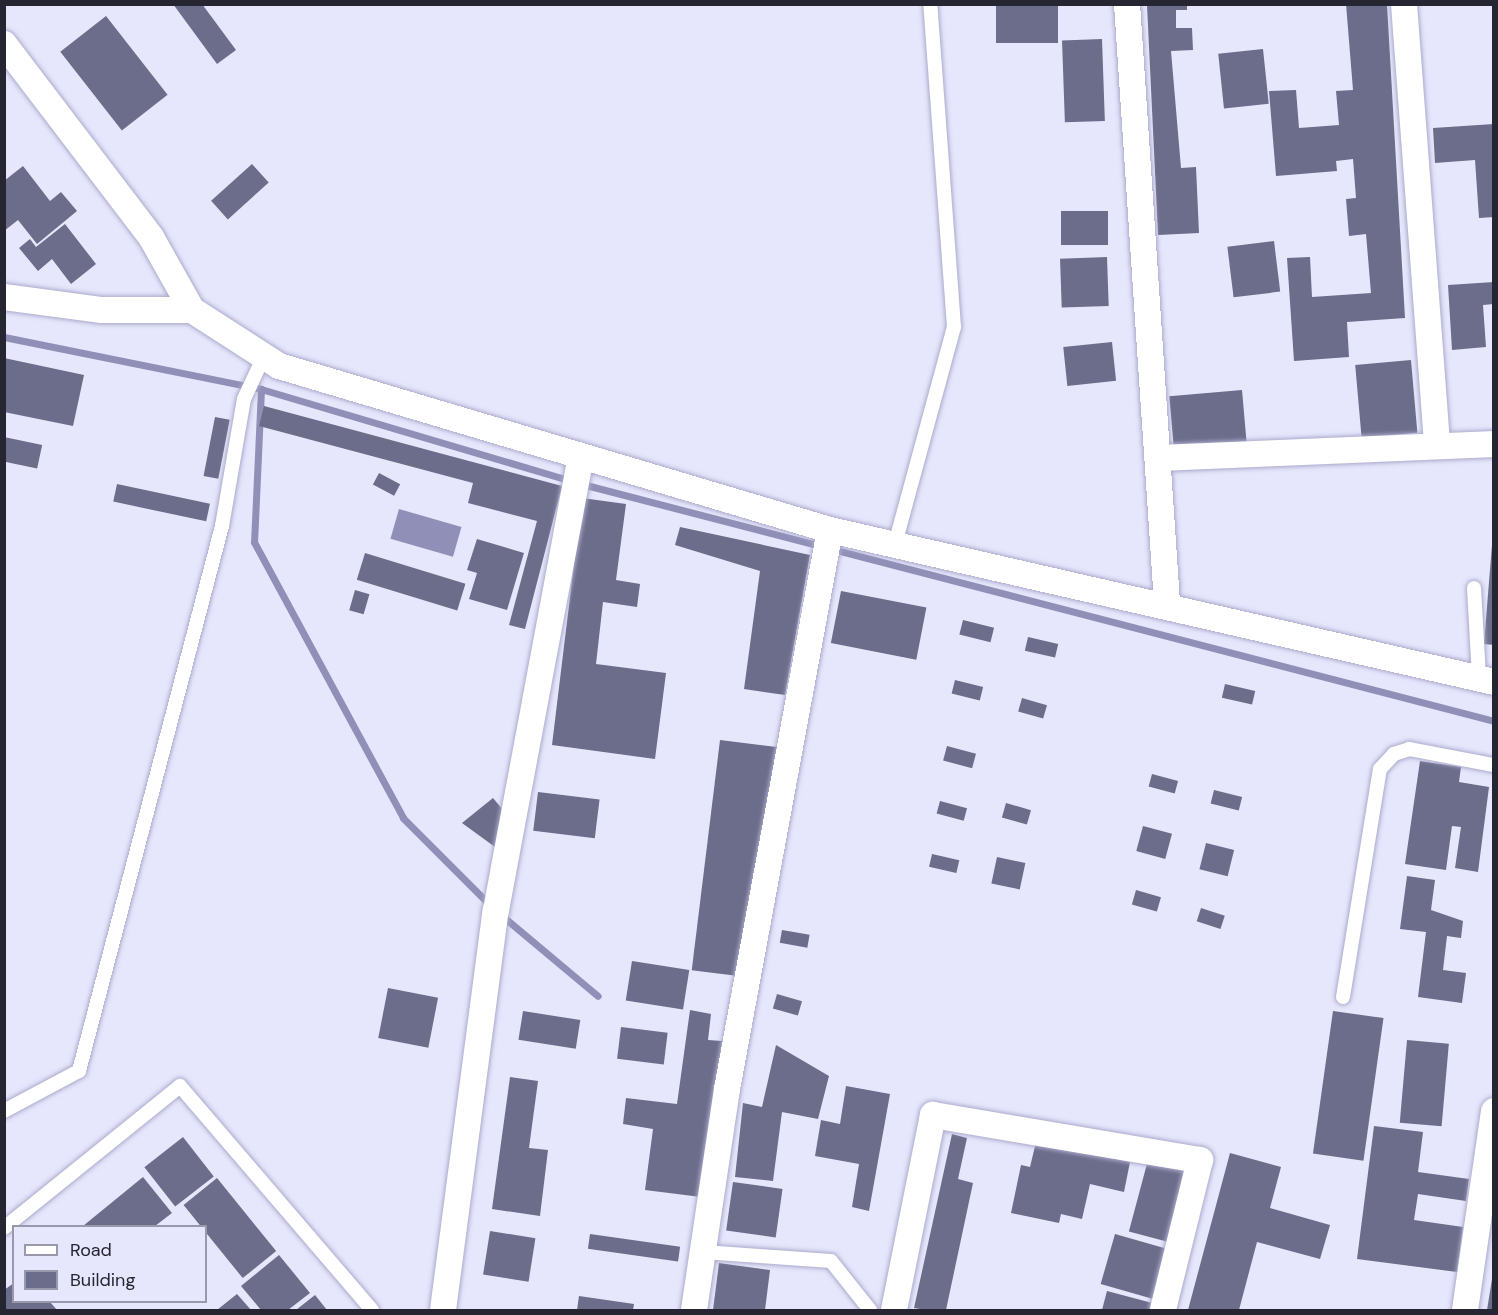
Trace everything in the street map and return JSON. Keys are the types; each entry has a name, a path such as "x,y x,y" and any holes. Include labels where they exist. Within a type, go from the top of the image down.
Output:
{"street":[{"path":"1127,4 1160,458 1167,603"},
{"path":"1404,4 1437,446"},
{"path":"4,44 151,237 192,310 279,366 580,459 828,543 895,544 1167,603 1486,680"},
{"path":"4,297 102,310 192,310"},
{"path":"1160,458 1494,444"},
{"path":"443,1311 496,910 580,459"},
{"path":"694,1311 727,1089 828,543"},
{"path":"1465,1311 1494,1111"},
{"path":"894,1311 933,1115 1200,1160 1163,1311"}],"lane":[{"path":"895,544 954,327 930,4"},
{"path":"4,1111 79,1071 222,526 244,399 249,380 264,356"},
{"path":"1474,588 1486,680"},
{"path":"1343,997 1380,769 1394,754 1409,749 1494,765"},
{"path":"4,1228 180,1086 372,1311"},
{"path":"703,1252 831,1261 870,1311"}],"water":[{"path":"399,509 461,527 453,557 390,539"}],"building":[{"path":"173,4 202,4 236,50 217,64"},
{"path":"996,4 1058,4 1058,43 996,43"},
{"path":"1346,4 1387,4 1405,318 1347,322 1349,357 1294,361 1287,258 1310,257 1312,297 1371,293 1366,234 1349,236 1346,199 1356,198 1353,159 1336,161 1337,171 1276,176 1269,91 1296,90 1299,128 1339,125 1336,91 1353,90"},
{"path":"1147,5 1187,5 1187,10 1176,10 1176,28 1192,28 1193,50 1171,51 1181,168 1196,167 1199,233 1158,235"},
{"path":"106,16 168,95 122,131 60,52"},
{"path":"1102,39 1105,121 1065,122 1062,40"},
{"path":"1263,49 1269,104 1224,108 1218,54"},
{"path":"1494,124 1494,217 1479,218 1475,160 1435,163 1433,128"},
{"path":"252,164 269,183 228,219 211,201"},
{"path":"23,166 50,201 61,192 77,211 37,244 18,220 4,231 4,181"},
{"path":"1061,211 1108,211 1108,245 1061,245"},
{"path":"65,224 96,264 71,284 52,259 38,271 19,248 30,239 36,247"},
{"path":"1274,241 1280,292 1234,297 1227,247"},
{"path":"1107,257 1109,306 1062,308 1060,259"},
{"path":"1494,282 1494,304 1483,305 1486,347 1452,350 1448,285"},
{"path":"1112,342 1116,381 1067,386 1063,347"},
{"path":"4,358 84,375 73,426 4,412"},
{"path":"1411,360 1417,433 1362,438 1355,365"},
{"path":"1242,390 1247,444 1174,450 1169,396"},
{"path":"264,406 562,486 525,629 509,625 537,521 468,503 473,483 259,426"},
{"path":"215,417 230,420 218,479 204,476"},
{"path":"4,437 42,445 37,469 4,462"},
{"path":"379,473 400,484 394,496 373,484"},
{"path":"117,484 210,504 206,521 113,502"},
{"path":"582,498 626,504 616,580 640,584 637,607 603,602 596,664 666,673 655,759 552,745"},
{"path":"1494,520 1494,645 1484,644"},
{"path":"680,527 810,555 785,695 744,689 760,571 675,545"},
{"path":"477,539 524,553 507,610 469,599 477,573 467,570"},
{"path":"365,553 465,584 457,610 357,580"},
{"path":"355,590 369,594 364,614 349,610"},
{"path":"841,591 926,608 916,660 831,643"},
{"path":"963,620 994,628 990,642 959,635"},
{"path":"1028,637 1058,644 1055,658 1025,651"},
{"path":"955,680 983,687 980,701 952,694"},
{"path":"1225,684 1255,691 1252,705 1222,698"},
{"path":"1022,698 1047,705 1043,719 1018,711"},
{"path":"720,740 777,747 748,977 692,970"},
{"path":"947,746 976,754 972,768 943,760"},
{"path":"1420,761 1461,767 1459,782 1489,787 1478,872 1455,868 1461,827 1452,826 1446,870 1405,864"},
{"path":"1152,774 1178,781 1175,794 1149,787"},
{"path":"1214,790 1242,797 1239,811 1211,804"},
{"path":"538,792 600,800 595,838 533,831"},
{"path":"493,798 503,810 495,847 462,823"},
{"path":"940,801 967,808 964,821 937,814"},
{"path":"1006,803 1031,810 1027,825 1002,817"},
{"path":"1143,826 1172,834 1165,859 1136,851"},
{"path":"1206,843 1234,850 1228,876 1199,869"},
{"path":"932,854 959,860 956,873 929,867"},
{"path":"997,857 1025,863 1020,889 991,883"},
{"path":"1407,876 1435,880 1431,910 1463,921 1461,938 1447,936 1443,970 1466,973 1462,1003 1418,997 1426,932 1400,929"},
{"path":"1136,890 1161,897 1157,912 1132,904"},
{"path":"1201,908 1225,916 1220,929 1197,921"},
{"path":"782,930 810,935 807,948 780,943"},
{"path":"632,961 689,970 683,1010 626,1001"},
{"path":"388,988 438,998 428,1048 378,1038"},
{"path":"777,994 802,1001 798,1016 773,1008"},
{"path":"690,1010 711,1014 708,1040 722,1041 701,1197 645,1190 653,1129 623,1124 626,1098 677,1104"},
{"path":"523,1011 580,1020 576,1049 518,1040"},
{"path":"1333,1011 1384,1018 1363,1161 1313,1154"},
{"path":"621,1027 668,1033 664,1064 617,1059"},
{"path":"1407,1040 1449,1044 1442,1126 1400,1123"},
{"path":"776,1045 829,1076 818,1119 782,1112 773,1181 735,1177 743,1103 762,1107"},
{"path":"510,1077 538,1081 529,1148 548,1150 540,1216 492,1209"},
{"path":"846,1086 890,1094 869,1211 852,1207 859,1164 815,1156 821,1120 840,1124"},
{"path":"1374,1126 1423,1132 1418,1172 1469,1179 1466,1201 1418,1194 1414,1220 1463,1227 1457,1272 1357,1259"},
{"path":"952,1134 967,1138 958,1179 973,1183 946,1310 914,1308"},
{"path":"183,1137 214,1176 175,1207 144,1167"},
{"path":"1036,1142 1130,1162 1124,1192 1090,1184 1082,1219 1061,1214 1059,1223 1011,1213 1021,1165 1030,1167"},
{"path":"1230,1153 1281,1167 1270,1208 1330,1225 1320,1259 1257,1242 1239,1310 1188,1310"},
{"path":"1148,1160 1190,1171 1170,1243 1129,1231"},
{"path":"143,1177 172,1213 156,1225 84,1225"},
{"path":"217,1178 276,1251 243,1278 207,1234 207,1225 200,1225 184,1205"},
{"path":"733,1182 783,1189 776,1237 726,1231"},
{"path":"490,1231 535,1238 529,1282 483,1274"},
{"path":"590,1234 680,1247 678,1262 588,1249"},
{"path":"1115,1234 1174,1251 1159,1301 1101,1284"},
{"path":"279,1255 310,1293 288,1310 261,1310 241,1286"},
{"path":"719,1263 770,1270 765,1310 713,1310"},
{"path":"1492,1279 1494,1310 1487,1310"},
{"path":"12,1284 12,1303 51,1303 57,1310 4,1310 4,1290"},
{"path":"1107,1291 1156,1304 1155,1310 1102,1310"},
{"path":"237,1294 251,1310 217,1310"},
{"path":"315,1295 327,1310 296,1310"},
{"path":"579,1296 634,1304 633,1310 577,1310"}],"waterway":[{"path":"4,337 261,389 571,481"},
{"path":"261,389 254,542 403,818 491,906"},
{"path":"582,484 1494,721"},
{"path":"501,915 598,996"}]}
